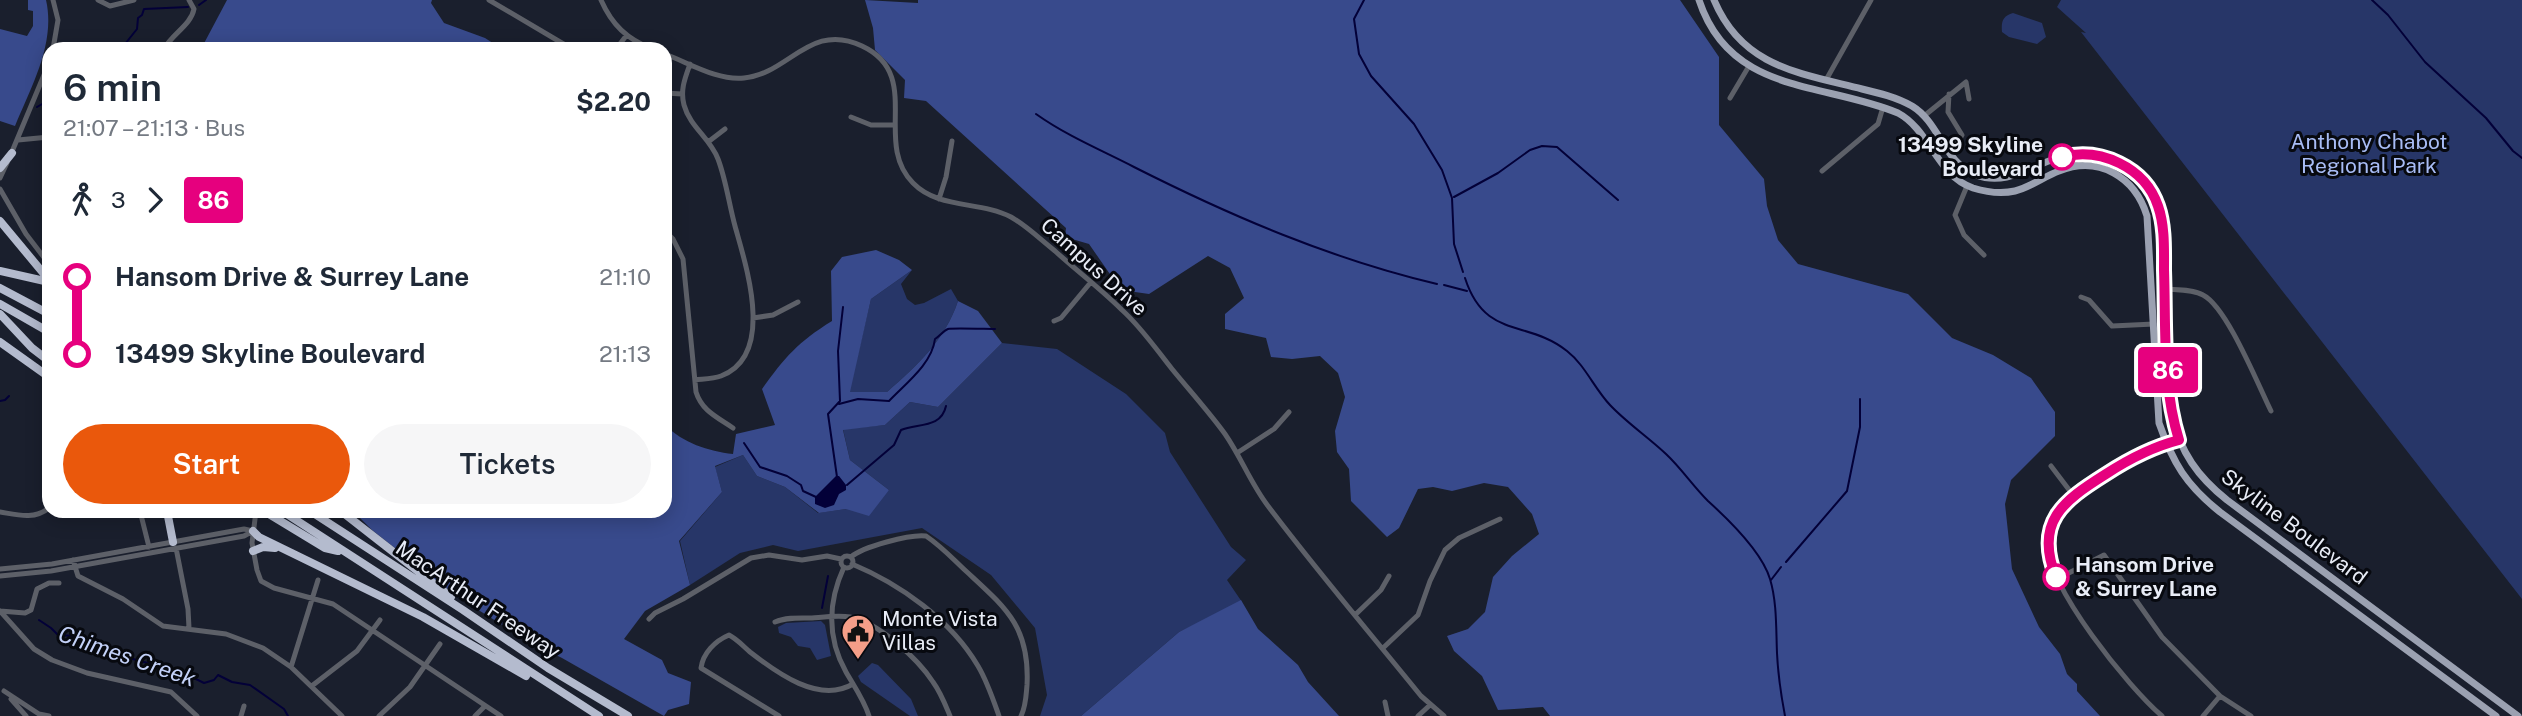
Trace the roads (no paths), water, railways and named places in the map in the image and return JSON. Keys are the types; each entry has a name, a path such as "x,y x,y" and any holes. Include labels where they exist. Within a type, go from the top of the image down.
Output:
{"highway":[{"path":"0,168 12,153"},
{"path":"0,221 42,272"},
{"path":"0,271 42,280"},
{"path":"0,288 42,310"},
{"path":"0,304 42,328"},
{"path":"0,314 42,356"},
{"path":"0,342 42,371"},
{"path":"32,348 42,362"},
{"path":"169,518 175,545"},
{"path":"275,518 325,548 345,552"},
{"name":"MacArthur Freeway","path":"293,518 599,716"},
{"name":"MacArthur Freeway","path":"321,518 548,668 630,716"},
{"path":"350,518 448,594 463,610"},
{"path":"253,531 259,537 424,617 507,666 566,696"},
{"path":"253,551 268,546 291,553"}],"main road":[{"path":"1699,0 1717,34 1727,47 1749,66 1787,84 1898,113 1913,122 1945,166 1967,186 1988,191 2018,190 2060,170 2091,165 2107,169 2128,182 2135,174"},
{"name":"Skyline Boulevard","path":"1714,0 1733,34 1758,56 1794,71 1895,98 1915,108 1924,116 1951,155 1963,168 1975,174 2006,178 2075,153 2110,158 2127,166 2151,191 2161,215 2169,387 2173,419 2179,440 2193,468 2216,491 2518,716"},
{"name":"Skyline Boulevard","path":"2128,182 2140,197 2147,216 2160,423 2166,443 2182,475 2207,502 2496,716"},
{"path":"2371,624 2380,614"}],"street":[{"path":"53,0 58,20 54,42"},
{"path":"98,0 110,6 134,0"},
{"path":"168,42 192,16 194,9 189,0"},
{"path":"489,0 560,42"},
{"path":"601,0 611,20 626,36 638,42"},
{"path":"1826,79 1871,0"},
{"path":"621,42 626,36"},
{"name":"Campus Drive","path":"672,57 728,78 746,78 764,73 813,43 834,39 856,43 874,53 887,67 896,90 896,149 901,167 913,183 939,199 987,208 1013,218 1132,319 1224,433 1266,505 1430,705 1444,716"},
{"path":"690,64 682,94 693,126 708,142 718,159 746,266 753,318 748,348 737,365 724,375 695,380"},
{"path":"1730,98 1749,66"},
{"path":"0,178 42,80"},
{"path":"1924,116 1966,82 1969,99"},
{"path":"672,93 682,94"},
{"path":"1949,94 1948,112 1962,135 1951,155"},
{"path":"1822,171 1878,124 1883,107"},
{"path":"851,117 871,125 895,125"},
{"path":"708,142 725,129"},
{"path":"18,140 42,138"},
{"path":"939,199 952,141"},
{"path":"1967,186 1955,215 1964,235 1984,255"},
{"path":"0,189 42,255"},
{"path":"672,238 682,259 699,401 705,410 733,428"},
{"path":"1054,321 1061,318 1091,282"},
{"path":"2165,289 2204,295 2213,303 2245,357 2271,411"},
{"path":"2081,297 2089,300 2112,326 2154,324"},
{"path":"753,318 773,315 798,302"},
{"path":"1237,453 1274,429 1289,412"},
{"path":"2162,716 2127,681 2099,645 2057,579 2048,553 2049,532 2059,511 2073,495 2128,460 2179,440"},
{"path":"2051,466 2073,495"},
{"path":"0,512 36,516 42,512"},
{"path":"142,518 149,547"},
{"path":"255,518 253,551 258,576 265,584 333,604 501,716"},
{"path":"1383,648 1418,615 1430,580 1445,550 1459,538 1500,519"},
{"path":"0,569 74,564 244,529 253,531"},
{"path":"869,716 835,648 830,617 834,593 844,568 860,551 913,536 926,537 1008,611 1027,653 1025,708 1021,716"},
{"path":"0,576 39,573 149,547 175,545"},
{"path":"175,545 188,609 189,628"},
{"path":"649,619 751,558 769,555 802,560 827,556 841,559"},
{"path":"841,559 846,555 892,584 949,630 978,665 999,716"},
{"path":"2057,579 2104,555 2149,622 2220,696 2251,716"},
{"path":"841,559 844,568"},
{"path":"74,564 78,576 123,598 163,626 189,628 242,639 263,648 313,685 342,716"},
{"path":"1355,615 1381,590 1389,576"},
{"path":"291,667 318,580"},
{"path":"0,611 25,613 33,607 37,589 49,583 59,583"},
{"path":"0,611 34,649 52,660 87,673 171,692 197,716"},
{"path":"775,622 830,617 851,617 861,621 891,639 913,658 933,681 950,716"},
{"path":"313,685 358,651 380,620"},
{"path":"779,716 701,668 710,648 729,635 767,664 807,686 832,692 853,684"},
{"path":"379,716 410,687 440,643"},
{"path":"2,688 38,715 49,716"},
{"path":"2,688 26,716"},
{"path":"2203,716 2220,696"},
{"path":"1385,702 1388,716"},
{"path":"1418,716 1430,705"},
{"path":"241,716 244,706"},
{"path":"475,716 485,706"}],"waterway":[{"path":"199,5 206,0"},
{"path":"1364,0 1354,19 1359,54 1371,76 1414,124 1442,170 1452,198 1454,244 1463,272"},
{"path":"2372,0 2388,15 2425,62 2486,118 2522,158"},
{"path":"127,42 137,29 138,18 144,9 188,7"},
{"path":"37,107 42,104"},
{"path":"1036,114 1084,142 1245,219 1320,249 1437,284"},
{"path":"1454,197 1498,173 1530,150 1542,146 1557,147 1618,200"},
{"path":"1465,278 1473,298 1496,320 1552,341 1567,351 1610,405 1671,459 1752,547 1766,569 1772,588 1778,669 1785,716"},
{"path":"1444,285 1467,291"},
{"name":"Chimes Creek","path":"837,477 828,414 840,401 838,351 843,307"},
{"path":"839,404 858,399 889,401 929,357 935,339 948,329 995,329"},
{"path":"0,401 9,396"},
{"path":"1786,562 1847,491 1860,427 1860,399"},
{"path":"847,485 894,445 901,430 934,422 946,406"},
{"path":"744,443 760,467 787,476 801,485 803,491 816,497"},
{"path":"1771,580 1781,567"},
{"path":"822,608 828,576"},
{"name":"Chimes Creek","path":"39,620 60,637 72,636 104,650 176,671 204,683 214,680 218,675 232,682 250,685 284,709 288,716"}],"place":[{"name":"13499 Skyline Boulevard","path":"2062,157"},
{"name":"Hansom Drive & Surrey Lane","path":"2056,577"},
{"name":"Monte Vista Villas","path":"858,661"}],"park label":[{"name":"Anthony Chabot Regional Park","path":"2369,154"}]}
